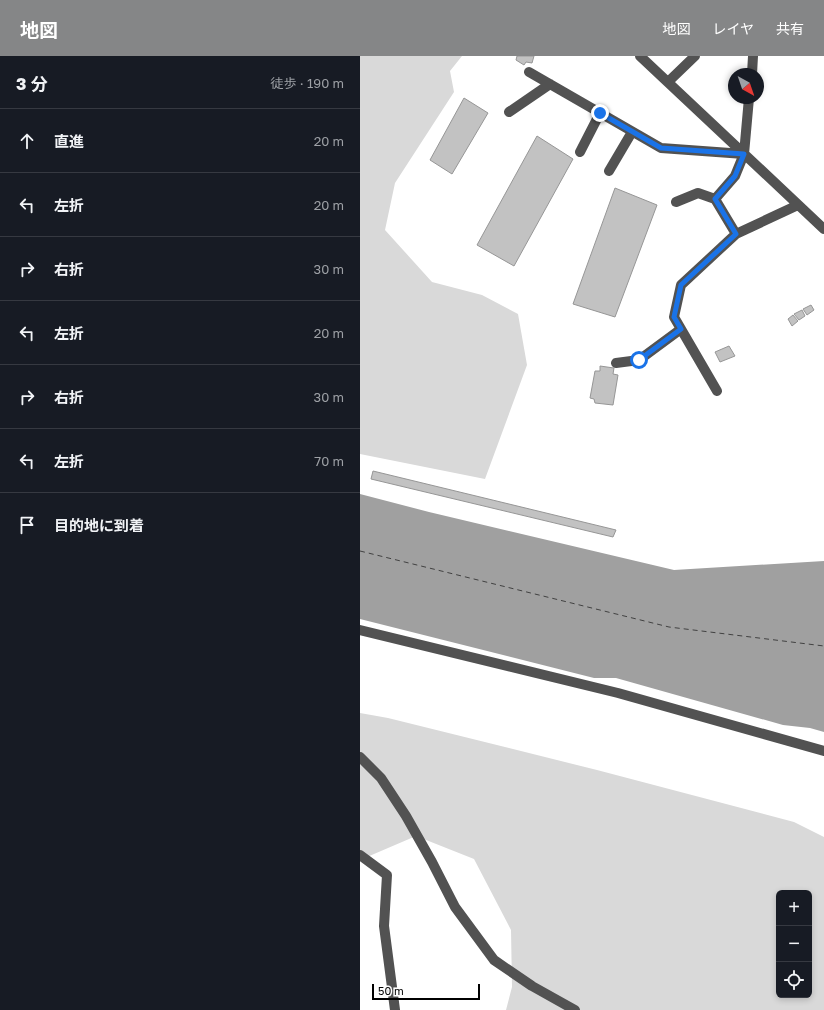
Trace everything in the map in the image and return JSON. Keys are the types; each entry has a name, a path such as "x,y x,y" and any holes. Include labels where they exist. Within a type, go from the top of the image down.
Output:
{"street":[{"path":"640,56 824,229"},
{"path":"668,82 695,56"},
{"path":"752,68 753,56"},
{"path":"529,72 661,148 744,154"},
{"path":"509,112 550,84"},
{"path":"715,199 735,176 744,154 749,104"},
{"path":"580,152 600,113"},
{"path":"609,171 632,132"},
{"path":"676,202 698,193 715,199 736,234"},
{"path":"717,391 674,317 681,285 736,234 798,205"},
{"path":"616,363 639,360 681,329"},
{"path":"360,630 618,693 824,751"},
{"path":"360,757 381,778 406,816 455,907 494,960 532,986 575,1010"},
{"path":"360,855 387,875 384,926 395,1010"}],"shaded area":[{"path":"360,56 462,56 450,71 454,92 395,183 385,230 432,282 482,295 518,314 527,365 485,479 360,454"},
{"path":"360,494 429,512 674,570 824,561 824,732 810,728 783,725 616,678 594,678 360,619"},
{"path":"360,713 388,718 597,770 794,822 824,837 824,1010 506,1010 512,987 511,930 474,859 416,836 360,860"}],"building":[{"path":"517,56 534,56 532,63 526,62 524,65 516,60"},
{"path":"464,98 488,113 452,174 430,160"},
{"path":"537,136 573,159 514,266 477,245"},
{"path":"615,188 657,205 615,317 573,304"},
{"path":"811,305 814,310 807,315 803,309"},
{"path":"802,310 805,316 799,320 794,314"},
{"path":"793,315 798,321 792,326 788,319"},
{"path":"729,346 735,356 720,362 715,352"},
{"path":"600,366 614,368 613,374 618,375 613,405 595,403 594,399 590,398 595,371 600,371"},
{"path":"373,471 616,530 613,537 371,479"}],"ferry route":[{"path":"360,551 669,627 824,646"}],"route":[{"path":"600,113 661,148 744,154 735,176 715,199 736,234 681,285 674,317 681,329 639,360"}]}
